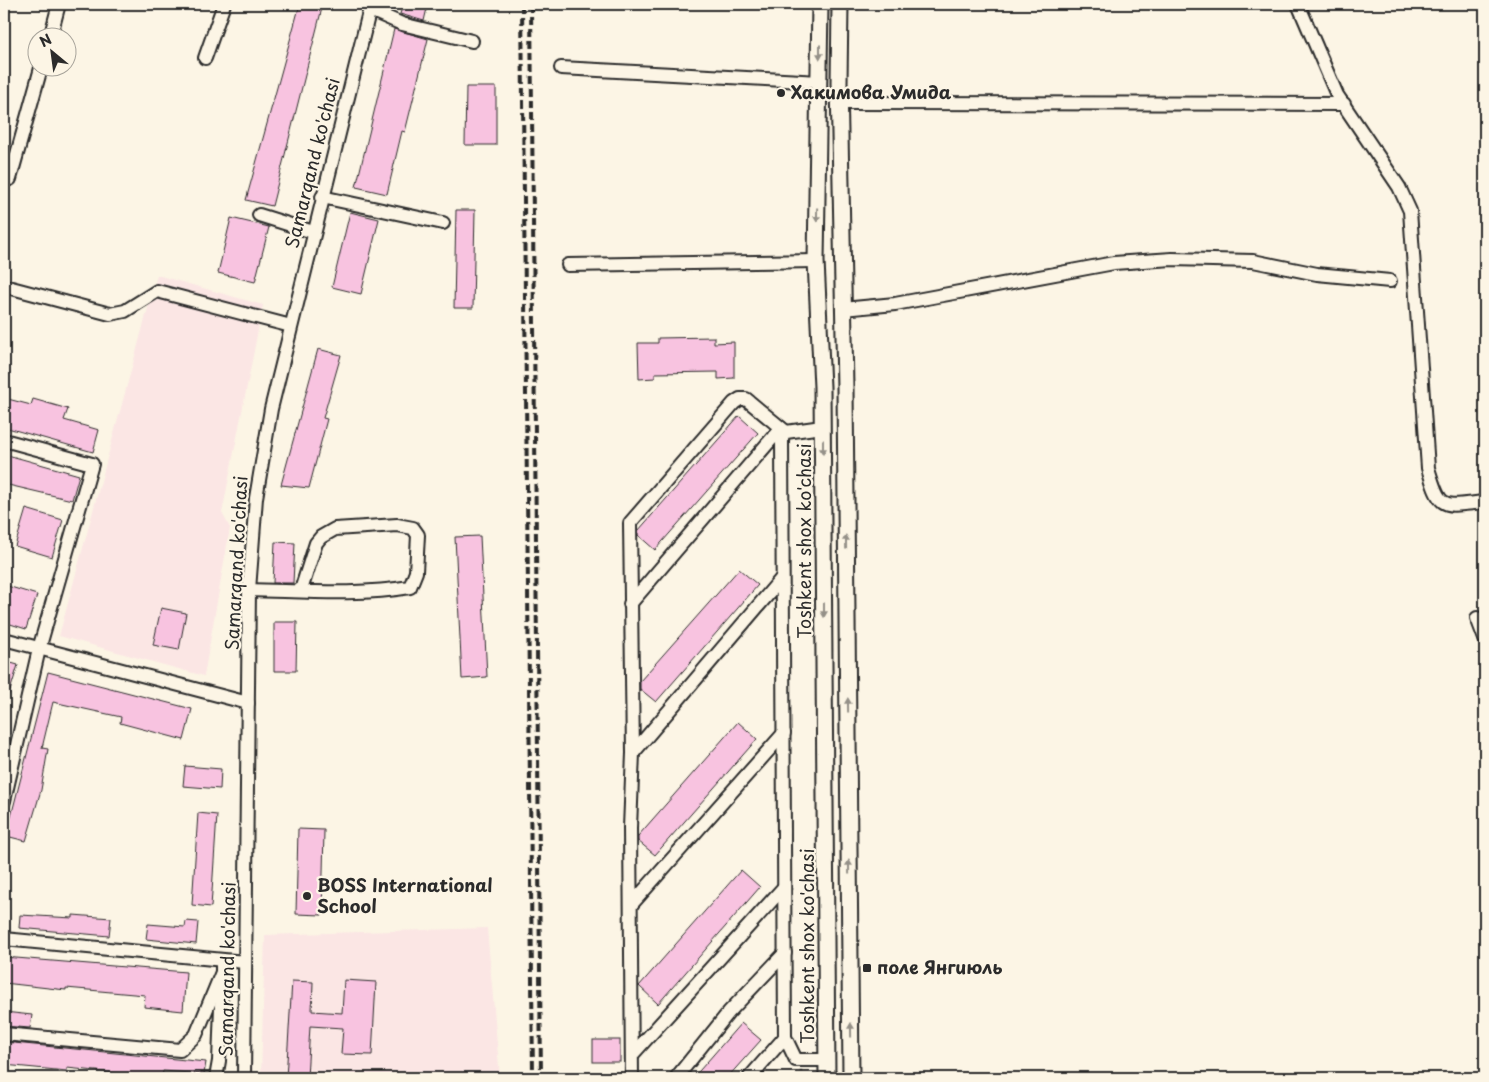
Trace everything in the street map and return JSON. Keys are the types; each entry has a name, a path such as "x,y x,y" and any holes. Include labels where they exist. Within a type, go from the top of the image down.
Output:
{"main road":[{"name":"Toshkent shox ko'chasi","path":"820,4 816,261 822,387 827,1078"},
{"path":"840,4 839,103 845,387 851,1078"},
{"path":"822,387 845,387"}],"street":[{"path":"53,28 59,4"},
{"path":"205,58 224,4"},
{"path":"1298,4 1337,95 1399,187 1410,211 1428,468 1436,497 1442,503 1448,505 1485,502"},
{"path":"371,7 402,24 472,41"},
{"name":"Samarqand ko'chasi","path":"244,1078 250,590 254,513 261,460 290,326 371,7"},
{"path":"561,68 820,82"},
{"path":"10,179 38,78"},
{"path":"839,103 1344,104"},
{"path":"322,197 443,223"},
{"path":"259,215 313,232"},
{"path":"843,309 904,302 1114,263 1172,259 1253,261 1317,274 1390,280"},
{"path":"568,266 816,261"},
{"path":"4,286 110,314 125,311 157,291 290,326"},
{"path":"632,1078 631,905 633,753 630,523 734,403 740,399 746,399 784,430 822,427"},
{"path":"784,430 782,438 782,578 785,1037 796,1060 827,1060"},
{"path":"630,604 784,430"},
{"path":"4,440 92,464 39,650 4,800"},
{"path":"250,590 386,591 410,587 416,572 418,535 413,528 397,525 335,528 316,543 301,590"},
{"path":"633,753 782,578"},
{"path":"1477,618 1485,639"},
{"path":"4,639 39,650 248,703"},
{"path":"631,905 784,733"},
{"path":"632,1055 784,887"},
{"path":"4,939 222,966 245,962"},
{"path":"676,1078 729,1012 785,953"},
{"path":"4,1034 180,1050 196,1035 222,966"},
{"path":"216,1078 219,1060 222,966"},
{"path":"749,1078 785,1037"}],"shaded area":[{"path":"157,275 263,305 222,513 230,528 204,676 59,636"},
{"path":"487,928 500,1078 261,1078 265,935"}],"building":[{"path":"300,4 323,4 272,206 246,200"},
{"path":"403,4 428,4 424,21 400,14"},
{"path":"394,29 428,39 405,132 402,131 387,194 356,187"},
{"path":"466,87 496,87 496,145 465,145"},
{"path":"456,210 475,210 473,308 454,308"},
{"path":"350,212 379,219 361,294 332,287"},
{"path":"231,218 269,227 255,282 218,273"},
{"path":"714,337 714,343 734,342 734,378 718,379 718,372 655,373 655,378 639,379 638,343 658,343 658,338"},
{"path":"318,349 341,355 323,418 327,419 309,488 281,485"},
{"path":"4,398 31,405 33,399 68,409 64,420 99,430 93,452 4,427"},
{"path":"739,416 758,433 655,550 638,535 638,531"},
{"path":"4,454 79,475 72,500 4,484"},
{"path":"26,509 63,520 52,557 15,546"},
{"path":"480,536 487,677 462,679 455,537"},
{"path":"275,542 295,543 293,583 273,583"},
{"path":"739,569 758,585 656,702 640,689 640,681"},
{"path":"4,585 37,595 26,629 4,622"},
{"path":"161,608 186,613 179,650 153,645"},
{"path":"274,622 297,622 296,671 274,671"},
{"path":"4,661 18,665 6,704 4,704"},
{"path":"48,672 192,709 184,740 120,723 121,717 53,702 42,748 48,749 41,790 26,841 6,836"},
{"path":"738,722 757,739 655,855 638,841 638,836"},
{"path":"185,766 221,769 220,789 183,786"},
{"path":"198,813 217,815 211,907 192,905"},
{"path":"298,829 324,830 322,915 296,914"},
{"path":"741,870 760,887 658,1004 639,986"},
{"path":"20,915 73,918 73,915 111,918 109,936 19,928"},
{"path":"186,921 198,922 196,944 146,939 148,924 185,927"},
{"path":"4,957 186,972 183,1011 144,1007 145,995 66,988 66,990 4,983"},
{"path":"344,980 376,982 372,1055 341,1054 343,1028 310,1026 307,1078 286,1078 292,981 313,982 312,1011 342,1013"},
{"path":"4,1012 32,1015 30,1028 4,1026"},
{"path":"741,1023 761,1040 727,1078 693,1078"},
{"path":"593,1040 620,1040 620,1062 593,1062"},
{"path":"4,1042 206,1062 204,1074 163,1071 162,1078 67,1068 67,1071 4,1065"}],"railway":[{"path":"522,4 533,1078"},
{"path":"531,4 541,1078"}],"place":[{"name":"Хакимова Умида","path":"781,93"},
{"name":"BOSS International School","path":"307,896"},
{"name":"поле Янгиюль","path":"867,968"}]}
